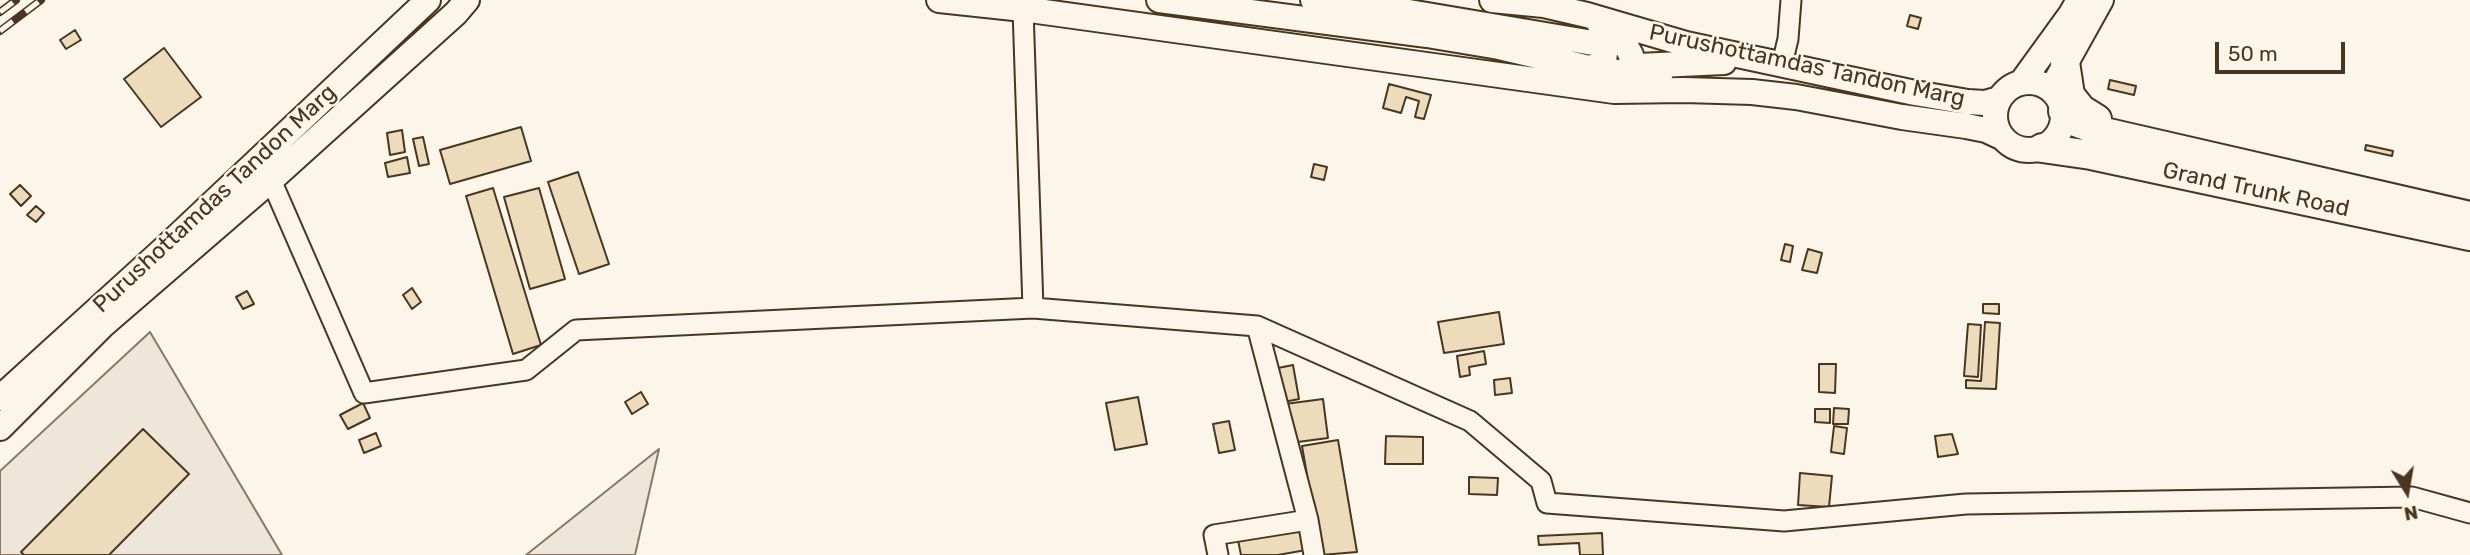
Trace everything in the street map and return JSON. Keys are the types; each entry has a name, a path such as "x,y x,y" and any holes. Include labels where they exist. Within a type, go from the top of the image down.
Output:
{"highway":[{"path":"2053,59 2070,95 2081,109 2120,135"},
{"name":"Grand Trunk Road","path":"2058,102 2073,121 2120,135 2470,216"},
{"name":"Grand Trunk Road","path":"2042,148 2091,155 2470,236"}],"main road":[{"name":"Purushottamdas Tandon Marg","path":"0,398 165,248 428,0"},
{"path":"0,428 102,326 271,180 461,7 485,0"},
{"path":"939,0 1023,9 1614,91 1752,92"},
{"path":"1159,0 1427,35 1499,47 1589,68 1627,69 1773,62"},
{"path":"1313,0 1409,12 1599,44 1605,52 1604,61 1601,65 1589,68"},
{"name":"Purushottamdas Tandon Marg","path":"1492,0 1545,3 1686,44 1954,100 1985,103 1999,99"},
{"path":"2021,83 2053,59 2077,16 2101,0"},
{"path":"1587,15 1620,35 1631,55 1627,69"},
{"path":"1627,69 1902,117 1966,125 1986,130 2020,149 2031,150 2042,148 2051,142 2059,133 2062,123 2058,102 2059,71 2053,59"},
{"path":"1954,100 1992,87 2011,77 2027,63 2053,59"},
{"path":"2001,137 1994,116 1999,99 2010,87 2032,82 2058,102"}],"street":[{"path":"1773,62 1788,39 1791,0"},
{"path":"1023,9 1032,307"},
{"path":"271,180 364,393 526,370 576,330 1032,307 1257,326 1470,421 1541,481 1547,503 1784,521 1966,504 2412,497 2470,513"},
{"path":"1257,326 1308,520 1314,555"},
{"path":"1218,555 1214,535 1308,520"}],"shaded area":[{"path":"150,332 282,555 0,555 0,471"},
{"path":"659,449 635,555 526,555"}],"building":[{"path":"1910,15 1921,18 1918,29 1907,26"},
{"path":"75,30 81,40 66,49 60,40"},
{"path":"164,48 201,97 161,127 124,79"},
{"path":"2110,80 2136,86 2134,95 2108,89"},
{"path":"1389,84 1431,95 1424,119 1415,117 1419,101 1406,97 1401,113 1383,108"},
{"path":"521,127 531,161 450,184 440,150"},
{"path":"402,130 405,152 390,155 387,133"},
{"path":"423,137 429,164 419,166 413,139"},
{"path":"2366,145 2393,151 2392,156 2365,150"},
{"path":"407,157 410,173 388,177 385,163"},
{"path":"1314,164 1327,167 1324,180 1311,177"},
{"path":"578,172 609,264 579,274 548,182"},
{"path":"20,185 31,196 21,206 10,194"},
{"path":"493,188 541,345 513,354 466,196"},
{"path":"539,188 565,279 530,289 504,197"},
{"path":"36,206 44,213 36,222 27,215"},
{"path":"1785,244 1793,246 1790,262 1781,260"},
{"path":"1808,249 1822,253 1817,273 1802,270"},
{"path":"412,288 421,302 412,309 403,295"},
{"path":"247,291 254,304 243,309 236,297"},
{"path":"1983,304 1999,304 1999,314 1983,313"},
{"path":"1499,312 1504,344 1444,353 1438,322"},
{"path":"1985,322 2000,323 1996,389 1966,388 1966,380 1981,381"},
{"path":"1968,324 1981,325 1978,377 1964,376"},
{"path":"1484,351 1486,364 1469,367 1470,375 1460,377 1457,356"},
{"path":"1819,364 1836,364 1835,393 1819,392"},
{"path":"1293,365 1299,399 1284,402 1278,368"},
{"path":"1510,378 1512,393 1495,395 1494,380"},
{"path":"641,392 648,404 632,414 625,402"},
{"path":"1138,397 1147,444 1115,450 1106,403"},
{"path":"1323,399 1328,438 1290,443 1285,404"},
{"path":"363,403 370,418 348,429 340,415"},
{"path":"1834,408 1849,409 1848,424 1833,424"},
{"path":"1815,409 1830,409 1830,423 1815,422"},
{"path":"1229,421 1235,450 1219,453 1213,424"},
{"path":"1834,426 1847,428 1844,454 1831,452"},
{"path":"143,429 189,474 109,555 24,555 21,552"},
{"path":"376,433 381,446 364,453 359,440"},
{"path":"1952,434 1958,454 1938,457 1935,436"},
{"path":"1386,436 1423,437 1423,464 1385,464"},
{"path":"1338,440 1357,552 1321,555 1302,446"},
{"path":"1800,473 1832,476 1829,507 1798,505"},
{"path":"1469,477 1498,478 1497,495 1469,494"},
{"path":"1302,529 1306,550 1278,555 1241,555 1238,540"},
{"path":"1602,533 1603,555 1580,555 1579,543 1539,545 1538,536"}],"railway":[{"path":"0,12 16,0"},
{"path":"0,31 41,0"}]}
